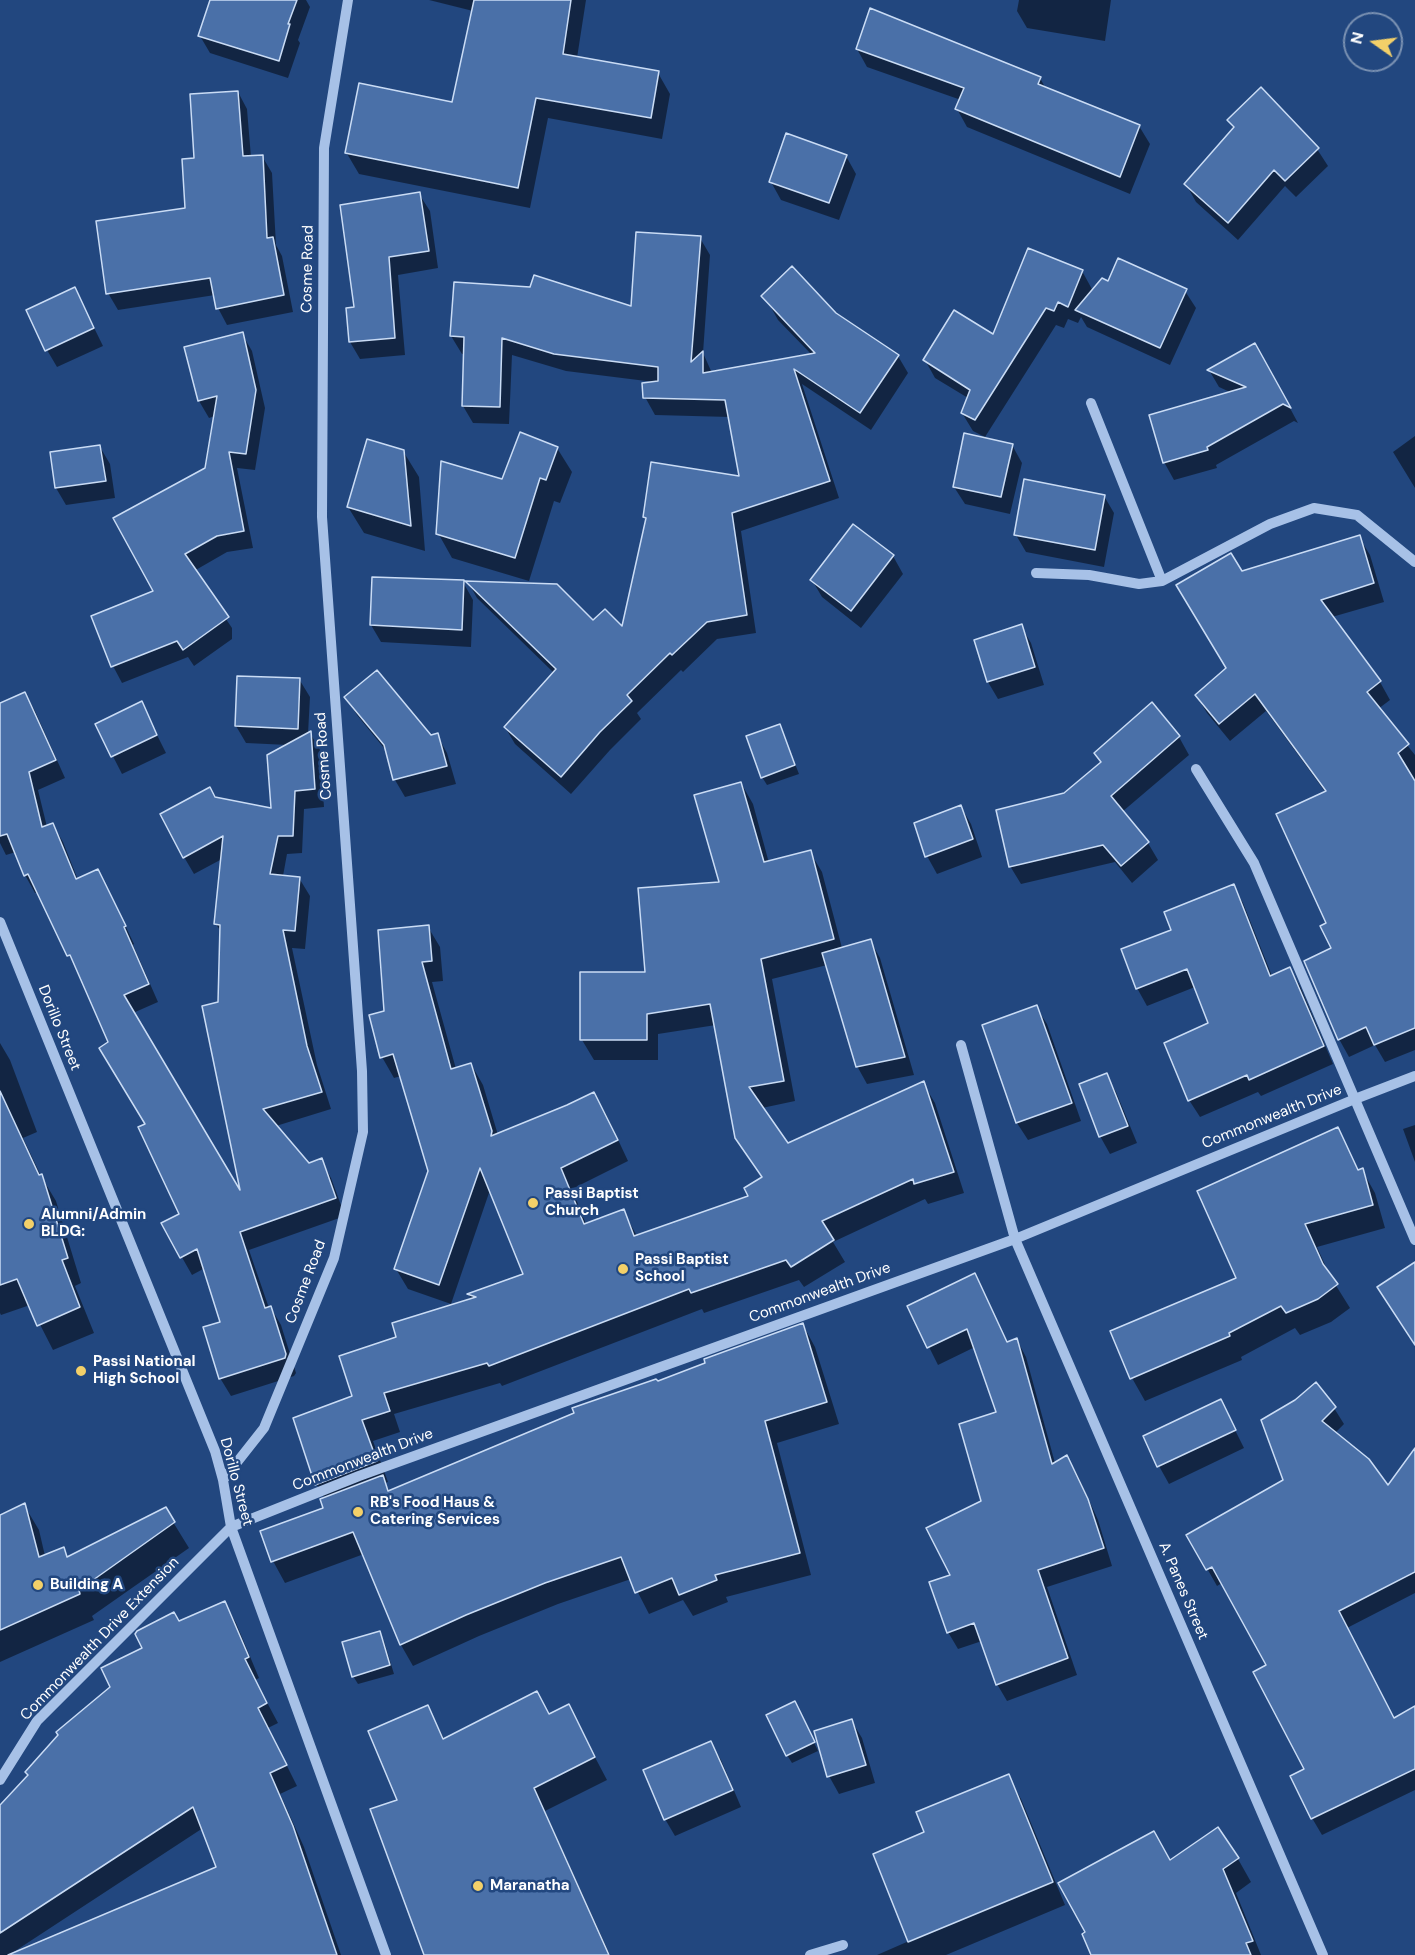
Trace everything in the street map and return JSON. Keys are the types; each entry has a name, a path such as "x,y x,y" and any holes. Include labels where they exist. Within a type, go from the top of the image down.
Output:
{"street":[{"name":"Cosme Road","path":"223,1480 264,1428 334,1258 363,1132 362,1071 322,517 324,148 348,0"},
{"path":"1091,402 1162,581"},
{"path":"1036,573 1089,575 1139,584 1162,581 1270,524 1314,508 1357,514 1415,562"},
{"path":"1196,769 1254,863 1415,1240"},
{"name":"Dorillo Street","path":"0,922 215,1451 223,1480 231,1527 386,1955"},
{"name":"A. Panes Street","path":"961,1045 1015,1239 1323,1955"},
{"name":"Commonwealth Drive","path":"231,1527 359,1476 1015,1239 1415,1076"},
{"name":"Commonwealth Drive Extension","path":"0,1780 37,1721 231,1527"},
{"path":"810,1955 843,1945"}],"building":[{"path":"210,0 297,0 288,24 290,24 279,61 198,36"},
{"path":"474,0 571,0 563,54 659,71 651,118 536,98 518,188 345,153 359,83 452,102"},
{"path":"870,8 1041,77 1038,84 1140,125 1120,177 955,109 964,88 856,49"},
{"path":"1261,87 1319,148 1285,181 1274,170 1228,223 1184,184 1234,127 1227,120"},
{"path":"238,91 243,156 263,155 267,238 273,237 284,295 216,309 210,278 106,294 96,221 185,208 182,159 194,158 190,94"},
{"path":"786,133 847,155 829,203 769,182"},
{"path":"420,192 429,251 389,257 395,338 349,342 346,308 354,307 340,205"},
{"path":"636,232 701,236 691,362 703,351 703,373 815,353 761,296 792,266 836,313 899,355 860,413 794,369 830,481 732,513 747,615 707,622 672,655 670,653 627,695 632,701 600,732 561,777 504,727 556,669 465,581 557,584 593,620 605,609 622,626 646,518 643,517 651,462 739,476 725,400 643,398 642,383 658,381 658,367 554,354 502,338 500,407 462,406 464,337 450,336 454,282 530,287 534,275 631,306"},
{"path":"1028,248 1083,270 1068,307 1058,302 1054,311 1046,308 975,420 961,413 970,390 923,360 954,310 993,334"},
{"path":"1118,258 1187,289 1160,348 1075,310 1102,278 1108,281"},
{"path":"75,287 94,328 45,351 26,310"},
{"path":"243,332 256,390 246,454 229,452 244,531 217,536 185,554 229,617 183,650 177,641 111,667 91,616 153,591 113,518 205,468 217,396 198,401 184,347"},
{"path":"1255,343 1291,408 1283,404 1207,447 1208,450 1163,463 1149,415 1246,387 1207,370"},
{"path":"520,432 558,447 546,480 540,478 515,558 436,534 441,461 502,479"},
{"path":"964,433 1013,444 1001,497 953,487"},
{"path":"367,439 404,450 411,526 347,507"},
{"path":"100,445 106,481 55,488 50,452"},
{"path":"1024,479 1105,495 1095,550 1014,535"},
{"path":"853,524 894,555 851,611 810,580"},
{"path":"1360,535 1374,583 1321,600 1381,681 1367,692 1409,744 1398,753 1415,781 1415,1028 1374,1045 1366,1027 1338,1040 1304,961 1331,948 1320,926 1326,923 1276,814 1326,791 1255,694 1219,724 1195,695 1226,668 1176,585 1231,553 1242,571"},
{"path":"372,577 464,580 462,630 370,625"},
{"path":"1022,624 1035,667 987,682 974,640"},
{"path":"377,670 431,735 438,733 447,766 393,780 384,745 344,697"},
{"path":"237,676 300,678 298,729 235,726"},
{"path":"25,692 56,760 29,772 42,827 53,823 76,879 98,869 126,926 124,927 149,984 124,995 240,1190 202,1006 218,1002 220,925 214,924 223,836 183,858 160,814 210,787 215,797 271,808 267,755 311,731 315,789 295,791 293,836 278,836 270,874 300,877 295,931 283,930 307,1046 322,1092 263,1109 309,1163 322,1158 336,1198 240,1232 265,1308 271,1306 286,1354 285,1358 219,1379 203,1327 220,1322 197,1249 180,1258 161,1223 179,1214 138,1127 145,1124 99,1048 108,1042 70,955 67,956 28,874 24,876 7,834 0,836 0,703"},
{"path":"142,701 157,735 111,757 95,724"},
{"path":"1152,702 1180,736 1111,796 1149,842 1121,866 1103,845 1009,867 996,810 1064,793 1101,762 1094,753"},
{"path":"780,724 795,765 761,778 746,736"},
{"path":"741,782 764,862 811,850 834,939 761,959 784,1081 749,1087 788,1143 924,1081 954,1172 914,1184 913,1179 822,1221 834,1240 791,1267 786,1260 691,1293 689,1289 489,1366 487,1363 384,1393 390,1411 362,1420 377,1461 315,1485 293,1418 352,1396 339,1356 396,1337 392,1323 476,1297 467,1294 523,1274 480,1168 439,1285 394,1269 428,1171 393,1054 380,1058 369,1015 384,1011 378,930 429,925 432,961 422,962 451,1069 471,1063 492,1131 491,1136 594,1092 618,1140 561,1168 584,1224 624,1209 634,1236 748,1196 744,1188 762,1177 735,1138 710,1004 647,1014 647,1040 580,1040 580,972 645,972 638,888 719,882 694,795"},
{"path":"961,805 973,839 925,857 914,823"},
{"path":"1234,884 1270,976 1290,967 1324,1046 1249,1080 1247,1075 1188,1101 1164,1043 1208,1023 1187,969 1136,989 1121,949 1171,930 1164,912"},
{"path":"871,939 905,1057 856,1067 822,953"},
{"path":"1037,1005 1072,1103 1016,1123 982,1025"},
{"path":"1107,1073 1128,1126 1099,1137 1079,1084"},
{"path":"0,1091 39,1175 42,1174 68,1258 62,1260 80,1307 37,1326 17,1279 0,1285"},
{"path":"1338,1127 1358,1170 1363,1168 1373,1205 1305,1224 1323,1264 1338,1284 1318,1299 1286,1313 1281,1306 1229,1333 1230,1336 1130,1379 1110,1331 1236,1278 1197,1191"},
{"path":"1415,1262 1415,1345 1377,1287"},
{"path":"975,1273 1007,1342 1017,1338 1052,1464 1067,1455 1088,1499 1104,1548 1038,1570 1068,1658 996,1685 974,1623 947,1633 929,1582 950,1575 926,1528 981,1501 959,1424 996,1412 967,1329 927,1348 907,1306"},
{"path":"803,1323 827,1402 765,1421 800,1553 715,1575 717,1580 679,1595 672,1578 635,1593 621,1557 545,1583 400,1645 353,1532 271,1562 260,1531 323,1508 320,1499 383,1475 388,1491 574,1413 572,1408 656,1379 658,1381 705,1363 704,1359"},
{"path":"1316,1382 1336,1407 1322,1421 1369,1459 1388,1485 1415,1448 1415,1572 1339,1611 1394,1718 1415,1706 1415,1769 1311,1819 1290,1776 1304,1769 1253,1672 1266,1665 1212,1567 1206,1570 1186,1535 1283,1480 1261,1420 1295,1400"},
{"path":"1221,1399 1236,1430 1157,1467 1143,1436"},
{"path":"25,1503 39,1557 64,1547 67,1557 166,1507 175,1522 79,1590 80,1594 0,1630 0,1515"},
{"path":"225,1601 249,1657 245,1659 267,1703 258,1708 287,1765 270,1773 293,1826 337,1955 8,1955 216,1867 193,1807 0,1933 0,1805 28,1775 25,1772 58,1735 56,1732 110,1687 101,1668 142,1648 135,1634 137,1631 174,1612 179,1621"},
{"path":"380,1631 390,1665 352,1677 342,1642"},
{"path":"537,1691 549,1714 569,1704 595,1757 534,1788 609,1955 424,1955 370,1809 397,1800 368,1731 428,1705 443,1739"},
{"path":"795,1701 815,1742 786,1756 766,1715"},
{"path":"852,1719 866,1765 827,1777 814,1731"},
{"path":"711,1741 733,1790 664,1820 643,1770"},
{"path":"1009,1774 1053,1882 908,1942 873,1854 924,1832 916,1812"},
{"path":"1218,1827 1239,1858 1223,1869 1253,1941 1246,1943 1251,1955 1091,1955 1082,1934 1085,1932 1058,1883 1154,1831 1170,1860"}],"place":[{"name":"Passi Baptist Church","path":"533,1203"},
{"name":"Alumni/Admin BLDG:","path":"29,1224"},
{"name":"Passi Baptist School","path":"623,1269"},
{"name":"Passi National High School","path":"81,1371"},
{"name":"RB's Food Haus & Catering Services","path":"358,1512"},
{"name":"Building A","path":"38,1585"},
{"name":"Maranatha","path":"478,1886"}]}
